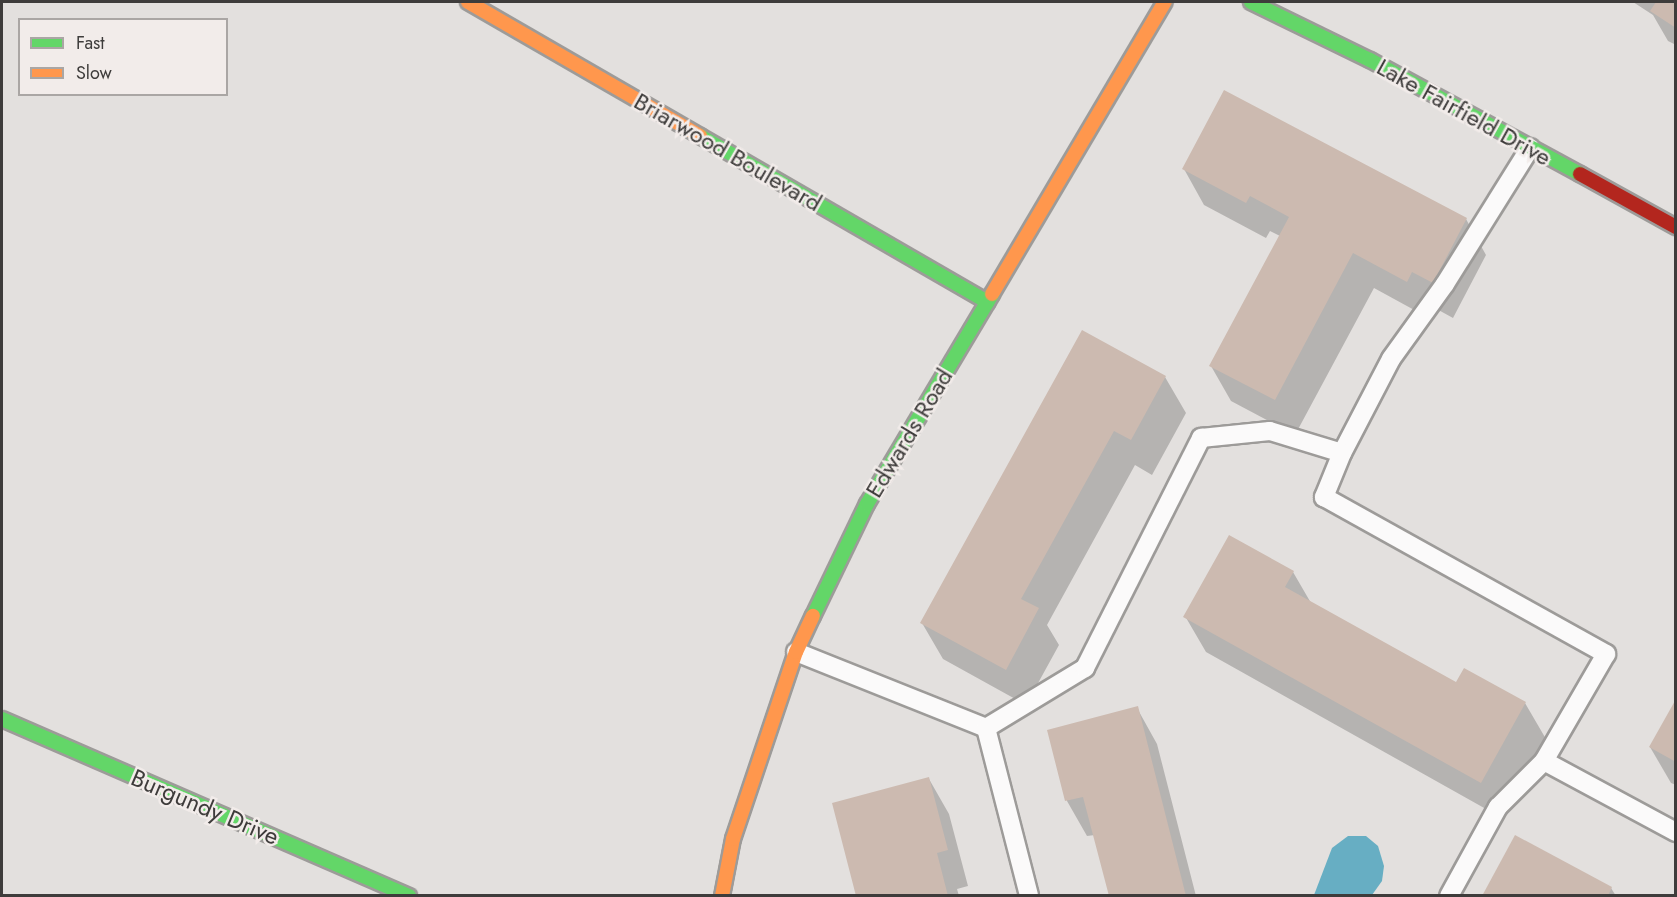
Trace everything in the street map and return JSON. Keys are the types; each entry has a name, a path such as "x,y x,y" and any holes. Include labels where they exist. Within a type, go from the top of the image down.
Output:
{"street":[{"name":"Briarwood Boulevard","path":"468,2 987,302"},
{"name":"Edwards Road","path":"722,896 733,839 763,744 796,652 867,504 1165,2"},
{"name":"Lake Fairfield Drive","path":"1251,2 1370,60 1676,227"},
{"name":"Burgundy Drive","path":"2,719 409,896"}],"lane":[{"path":"1449,896 1498,807 1544,761 1606,654 1324,497 1342,453 1391,359 1445,284 1530,148"},
{"path":"986,728 1085,668 1202,438 1270,431 1342,453"},
{"path":"796,652 986,728"},
{"path":"986,728 1029,896"},
{"path":"1544,761 1676,832"}],"water":[{"path":"1348,836 1366,836 1378,846 1384,866 1382,881 1372,895 1314,895 1332,848"}],"building":[{"path":"1656,2 1676,2 1676,28 1650,11"},
{"path":"1224,90 1467,218 1433,283 1412,272 1407,282 1353,253 1275,400 1209,366 1289,217 1250,196 1246,203 1182,169"},
{"path":"1082,330 1166,376 1131,440 1114,431 1021,599 1039,608 1006,670 920,623"},
{"path":"1229,535 1294,571 1285,587 1456,682 1464,668 1526,702 1481,783 1183,617"},
{"path":"1676,699 1676,762 1649,747"},
{"path":"1138,706 1186,896 1109,896 1083,797 1065,801 1047,730"},
{"path":"929,777 948,850 937,853 948,896 856,896 832,803"},
{"path":"1515,835 1612,887 1608,896 1482,896"}],"traffic: fast":[{"path":"1251,2 1370,60 1580,174"},
{"path":"700,136 988,302"},
{"path":"813,616 867,504 992,294"},
{"path":"2,719 409,896"}],"traffic: slow":[{"path":"468,2 700,136"},
{"path":"992,294 1165,2"},
{"path":"722,896 733,839 796,652 813,616"}],"traffic: jam":[{"path":"1580,174 1676,227"}]}
